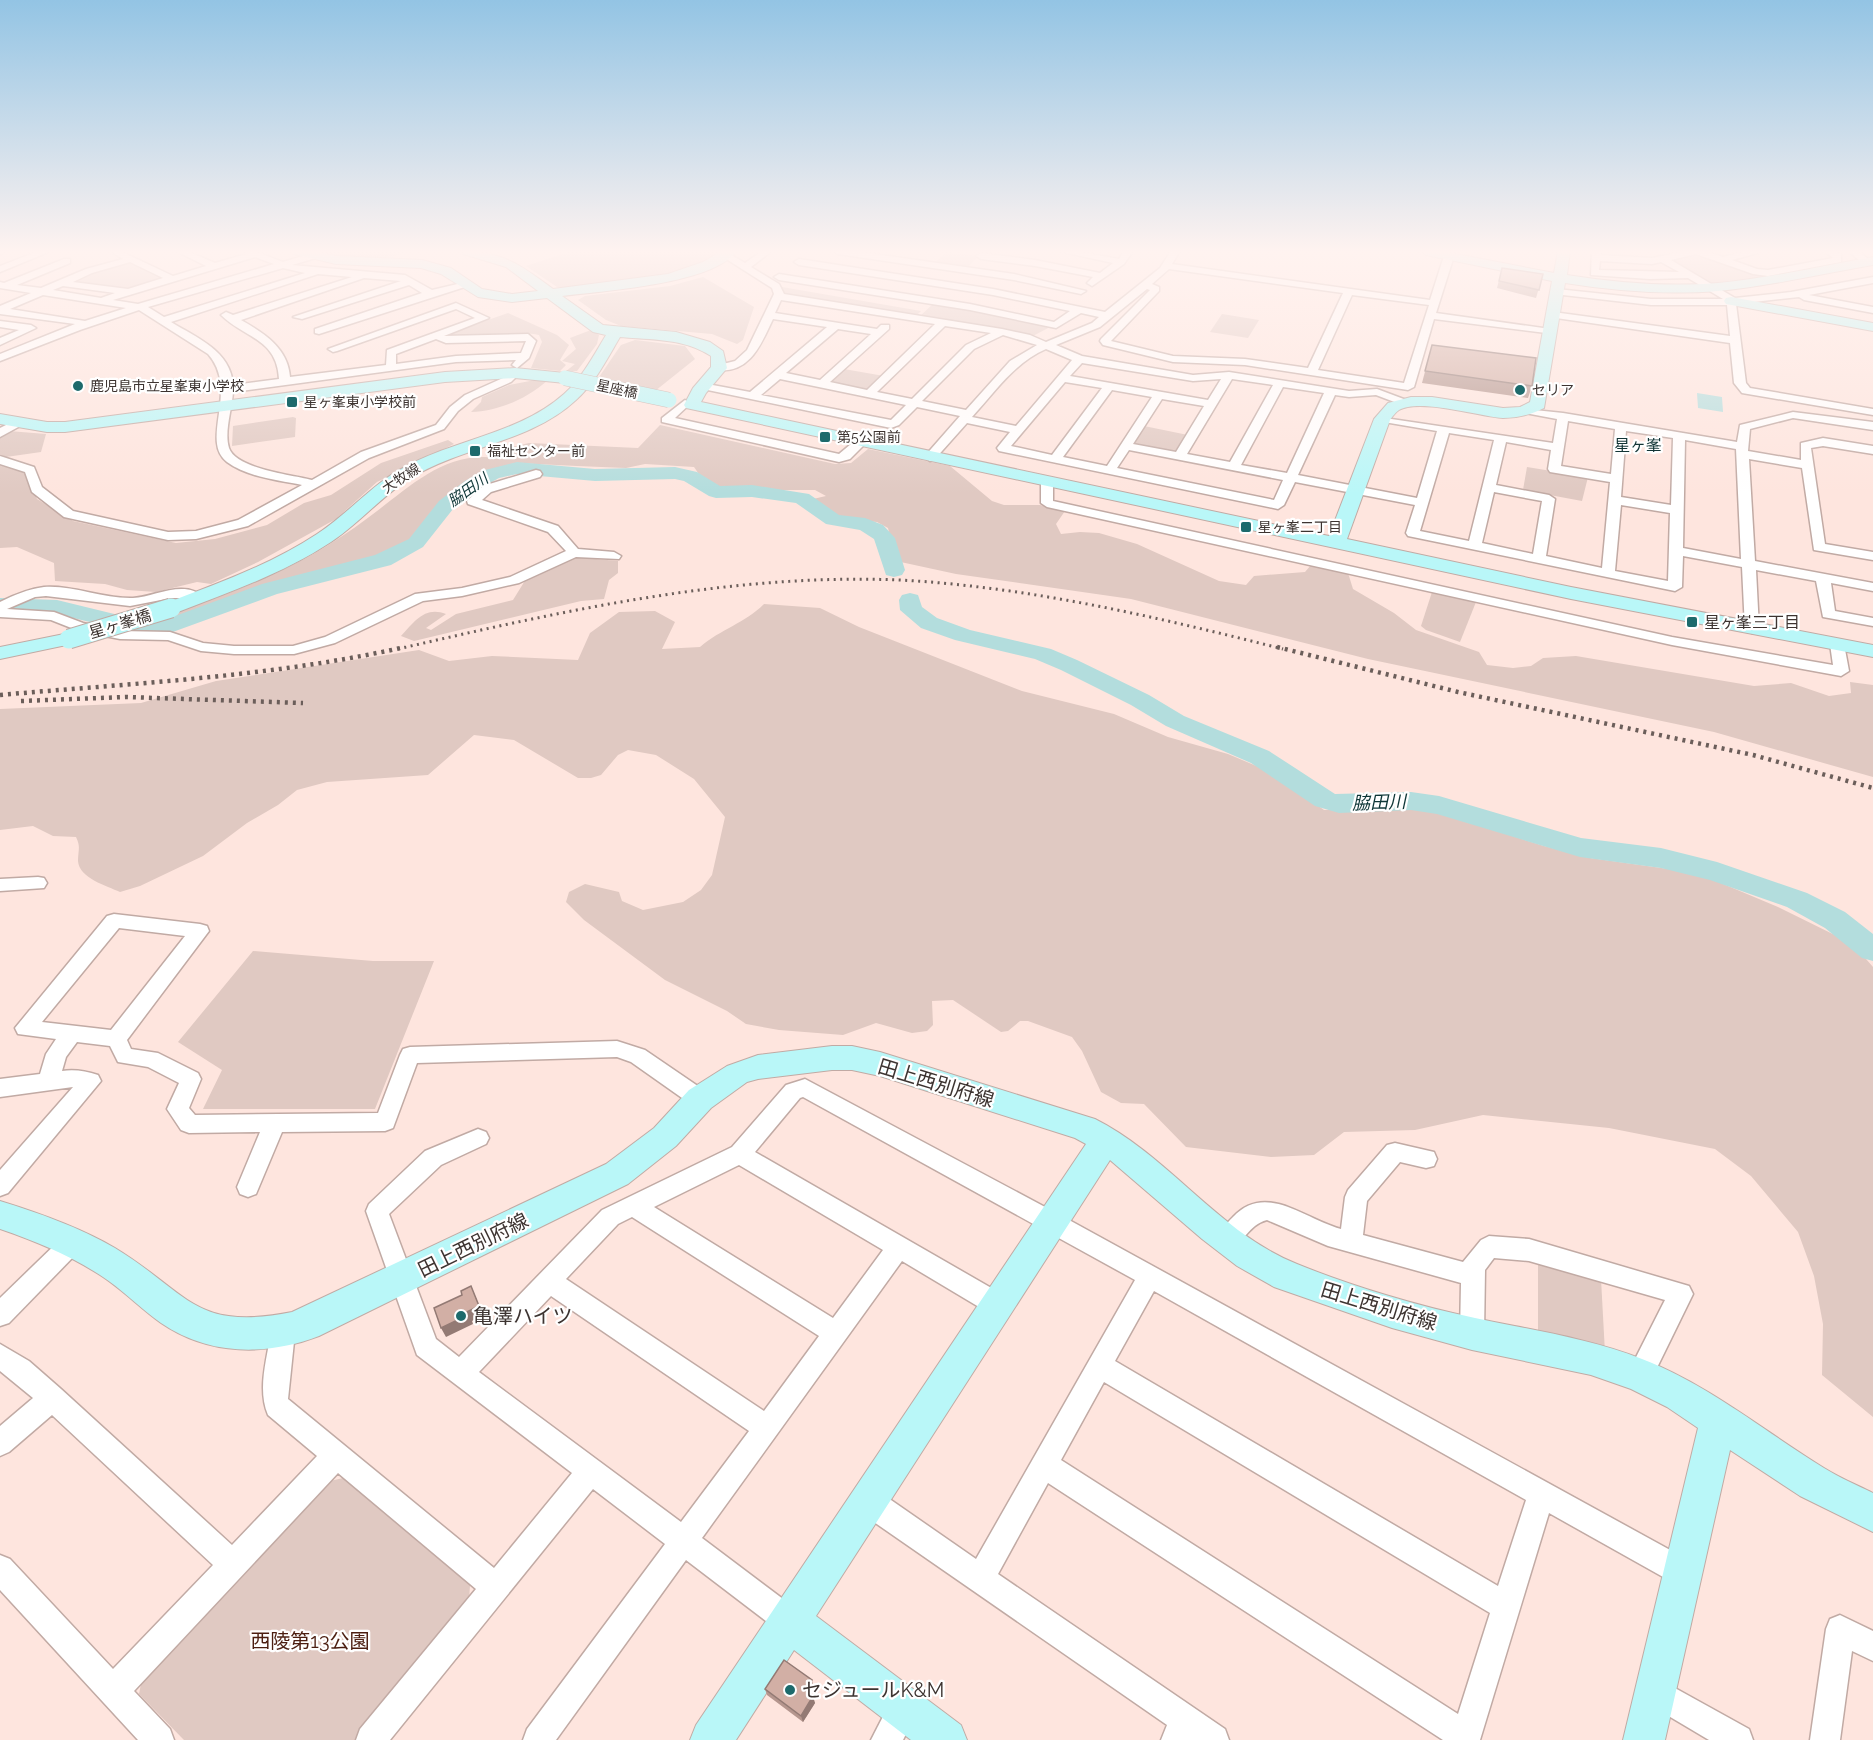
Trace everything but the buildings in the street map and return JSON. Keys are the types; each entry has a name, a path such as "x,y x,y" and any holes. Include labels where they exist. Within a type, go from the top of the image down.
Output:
{"street":[{"path":"0,342 22,332"},
{"path":"0,358 62,332"},
{"path":"180,332 219,357 227,373 222,446 228,457 249,468 314,484"},
{"path":"253,332 278,352 284,364 285,381"},
{"path":"319,332 333,348 339,361 339,374"},
{"path":"333,348 379,332"},
{"path":"392,367 391,352 445,332"},
{"path":"761,332 752,351 739,363 719,368 666,420 839,458 846,456 861,442"},
{"path":"753,396 828,332"},
{"path":"822,384 879,332"},
{"path":"869,394 933,332"},
{"path":"702,386 891,424 895,423 970,347 1002,332"},
{"path":"1003,332 1026,337 1078,359 1193,378 1229,375 1354,394 1384,393 1405,403"},
{"path":"930,457 1014,363 1046,346 1081,332"},
{"path":"1114,332 1105,341 1107,343 1173,359 1245,362 1408,387 1425,332"},
{"path":"1312,372 1330,332"},
{"path":"1529,411 1538,405 1550,332"},
{"path":"1716,332 1735,340"},
{"path":"1734,332 1740,383 1746,391 1873,412"},
{"path":"615,333 692,340 718,354 719,368"},
{"name":"大牧線","path":"171,608 262,570 322,539 387,486 420,466 549,413 576,390 615,333"},
{"path":"0,460 30,470 36,489 69,514 168,536 196,535 243,524 352,461 381,447 440,427 454,409 469,397 507,380 525,356 531,341 525,336 446,340 435,336"},
{"path":"227,389 456,359 525,356"},
{"path":"1078,359 1003,448 1278,506 1331,391"},
{"name":"星座橋","path":"0,419 65,428 445,377 513,373 565,378 1571,593 1873,651"},
{"path":"778,375 915,403 1019,430"},
{"path":"1179,457 1229,375"},
{"path":"1062,378 1211,404"},
{"path":"1234,467 1280,383"},
{"path":"1055,459 1109,386"},
{"path":"1110,470 1159,395"},
{"path":"1326,565 1382,419 1390,409 1405,403 1435,402 1507,413 1529,411 1563,416 1678,435 1808,465"},
{"path":"1752,629 1742,450 1744,427 1793,415 1870,425 1872,454 1823,442 1805,446 1819,547 1873,556"},
{"path":"1563,416 1554,469 1616,479"},
{"path":"1382,419 1558,447"},
{"path":"0,433 18,423"},
{"path":"1608,574 1621,426"},
{"path":"1444,429 1413,534 1675,587 1678,435"},
{"path":"1474,547 1501,438"},
{"path":"1126,446 1422,503"},
{"path":"536,474 487,489 473,501 553,530 565,540 574,553"},
{"path":"1047,481 1047,503 1672,641 1841,671 1837,644"},
{"path":"1489,488 1549,498 1539,560"},
{"path":"1615,500 1677,510"},
{"path":"1141,525 1155,504"},
{"path":"1676,551 1873,587"},
{"path":"0,613 54,616 79,627 120,635 170,636 201,646 234,650 294,650 330,640 411,600 429,595 462,592 514,580 574,553 614,556"},
{"path":"1823,578 1828,614 1873,622"},
{"path":"0,607 35,593 61,592 130,602 186,592 197,598"},
{"path":"1565,617 1571,593"},
{"name":"星ヶ峯橋","path":"0,653 69,639 171,608"},
{"path":"0,885 38,883"},
{"path":"114,921 200,931 116,1039 25,1028 114,921"},
{"path":"48,1082 57,1054 72,1033"},
{"path":"116,1039 126,1056 151,1059 191,1079 178,1108 189,1124 386,1122 410,1055 617,1049 638,1056 700,1099"},
{"name":"田上西別府線","path":"0,1215 72,1243 113,1265 182,1317 205,1328 235,1334 283,1332 307,1324 617,1174 665,1137 700,1099 723,1081 758,1067 832,1058 852,1058 1084,1128 1106,1139 1227,1239 1249,1255 1286,1276 1392,1312 1472,1334 1591,1358 1640,1376 1680,1395 1719,1419 1782,1464 1873,1513"},
{"path":"0,1088 73,1078 91,1081 0,1186"},
{"path":"461,1373 610,1217 740,1154 793,1091 805,1088 1150,1276 1682,1572"},
{"path":"248,1187 274,1123"},
{"path":"478,1138 433,1158 377,1211 426,1347 789,1621 895,1724 946,1740"},
{"path":"711,1740 1106,1139"},
{"path":"1352,1242 1356,1197 1395,1152 1426,1159"},
{"path":"740,1154 998,1305"},
{"path":"633,1206 836,1333"},
{"path":"1227,1239 1250,1214 1268,1210 1328,1236 1473,1276"},
{"path":"0,1316 72,1243"},
{"path":"538,1740 899,1247"},
{"path":"1472,1334 1473,1267 1489,1247 1529,1250 1681,1294 1640,1376"},
{"path":"980,1578 1150,1276"},
{"path":"549,1281 767,1428"},
{"path":"283,1332 274,1394 277,1406 496,1588"},
{"path":"0,1356 52,1398 233,1565"},
{"path":"1100,1366 1507,1607"},
{"path":"0,1443 52,1398"},
{"path":"1644,1740 1719,1419"},
{"path":"113,1691 337,1455"},
{"path":"1044,1465 1466,1738 1541,1493"},
{"path":"371,1740 591,1471"},
{"path":"868,1501 980,1578 1181,1730 1214,1740"},
{"path":"0,1569 159,1740"},
{"path":"1825,1740 1840,1629 1873,1647"},
{"path":"1655,1692 1738,1740"}],"green space":[{"path":"551,332 569,345 560,360 566,365 560,371 531,368 542,342 539,335 467,337 448,334"},
{"path":"585,332 595,332 599,335 597,344 577,371 565,372 575,364 562,361 576,349 570,338"},
{"path":"692,332 746,332 743,340 737,344 712,334"},
{"path":"1004,332 1040,332 1031,337"},
{"path":"1211,332 1252,332 1248,338"},
{"path":"635,340 685,346 695,359 655,391 597,380 621,345"},
{"path":"844,369 884,376 864,391 829,382"},
{"path":"535,380 547,381 512,403 471,412 481,402 482,397 509,385"},
{"path":"296,418 295,437 232,446 233,426"},
{"path":"660,425 835,464 851,463 868,449 950,466 992,501 1004,505 1040,505 1065,511 1056,524 1061,534 1099,533 1137,544 1219,581 1246,585 1254,576 1305,572 1311,565 1348,573 1353,589 1394,613 1416,630 1479,652 1487,665 1513,668 1531,666 1543,658 1576,656 1754,686 1791,683 1829,696 1851,693 1850,682 1873,685 1873,777 1714,732 1368,659 1131,599 956,574 896,561 888,528 877,522 843,519 813,499 826,496 815,490 718,486 701,477 694,467 645,464 626,468 516,463 452,500 435,530 408,553 361,572 299,580 187,622 159,619 249,585 301,561 344,535 410,486 442,466 477,457 497,458 507,448 529,443 638,448"},
{"path":"1144,426 1188,435 1178,452 1174,453 1136,446 1133,444"},
{"path":"9,431 46,434 41,452 6,457 0,454 0,436"},
{"path":"448,440 454,444 377,482 336,519 258,562 211,584 197,582 156,592 127,590 105,584 55,581 54,563 17,547 0,548 0,462 26,471 37,499 73,521 176,543 215,539 267,525 304,503 331,495 381,463"},
{"path":"1527,467 1588,477 1582,501 1523,490"},
{"path":"574,557 618,561 618,573 609,580 604,599 581,601 414,641 401,636 426,613 446,614 426,628 431,630 456,614 513,600 526,579"},
{"path":"1432,592 1476,602 1460,642 1426,630 1421,626"},
{"path":"764,604 820,608 859,627 1022,691 1114,714 1168,737 1228,754 1273,773 1324,810 1424,808 1590,858 1697,873 1778,907 1853,944 1873,967 1873,1417 1822,1375 1823,1324 1814,1276 1798,1232 1751,1176 1715,1149 1609,1128 1483,1115 1415,1130 1344,1132 1314,1155 1271,1157 1186,1147 1144,1104 1121,1103 1101,1092 1082,1051 1072,1037 1028,1021 1020,1021 1008,1031 1001,1032 953,1000 932,1001 933,1025 927,1031 912,1033 876,1023 843,1035 779,1030 746,1024 727,1011 665,980 584,920 566,902 569,892 585,884 619,892 622,901 643,910 683,902 701,890 712,875 725,817 694,779 656,755 628,750 618,755 601,775 578,778 514,740 474,735 428,775 327,782 297,790 203,856 140,886 120,892 94,881 83,872 78,861 79,846 76,837 53,836 33,826 0,830 0,709 141,703 216,681 419,650 449,661 492,656 578,660 590,633 619,612 655,611 675,622 662,649 700,647 757,611"},
{"path":"253,951 373,961 434,961 375,1109 203,1109 222,1070 178,1042"},
{"path":"1538,1260 1601,1279 1605,1353 1538,1337"},
{"name":"西陵第13公園","path":"343,1478 470,1585 469,1602 357,1740 184,1740 139,1694 143,1674 326,1482"}],"water":[{"path":"1697,393 1722,397 1723,412 1698,408"}],"waterway":[{"name":"脇田川","path":"0,605 57,607 143,628 170,626 270,589 383,560 416,543 446,505 472,485 492,474 517,468 595,475 675,473 690,476 716,492 752,491 802,498 833,520 865,524 876,529 884,538 894,570"},
{"name":"脇田川","path":"910,600 911,610 929,623 963,635 1043,654 1069,665 1140,700 1175,721 1260,757 1325,800 1339,804 1411,801 1439,805 1580,847 1661,858 1717,872 1797,900 1835,920 1873,950"}],"railway":[{"path":"398,649 522,621 647,598 773,582 836,579 900,580 1045,596 1141,615 1283,649"},
{"path":"0,695 254,672 405,647"},
{"path":"1277,647 1458,692 1753,755 1873,788"},
{"path":"21,701 126,697 303,703"}],"place":[{"name":"鹿児島市立星峯東小学校","path":"78,386"},
{"name":"セリア","path":"1520,390"},
{"name":"星ヶ峯東小学校前","path":"292,402"},
{"name":"第5公園前","path":"825,437"},
{"name":"福祉センター前","path":"475,451"},
{"name":"星ヶ峯二丁目","path":"1246,527"},
{"name":"星ヶ峯三丁目","path":"1692,622"},
{"name":"亀澤ハイツ","path":"461,1316"},
{"name":"セジュールK&M","path":"790,1690"}],"district":[{"name":"星ヶ峯","path":"1638,445"}]}
